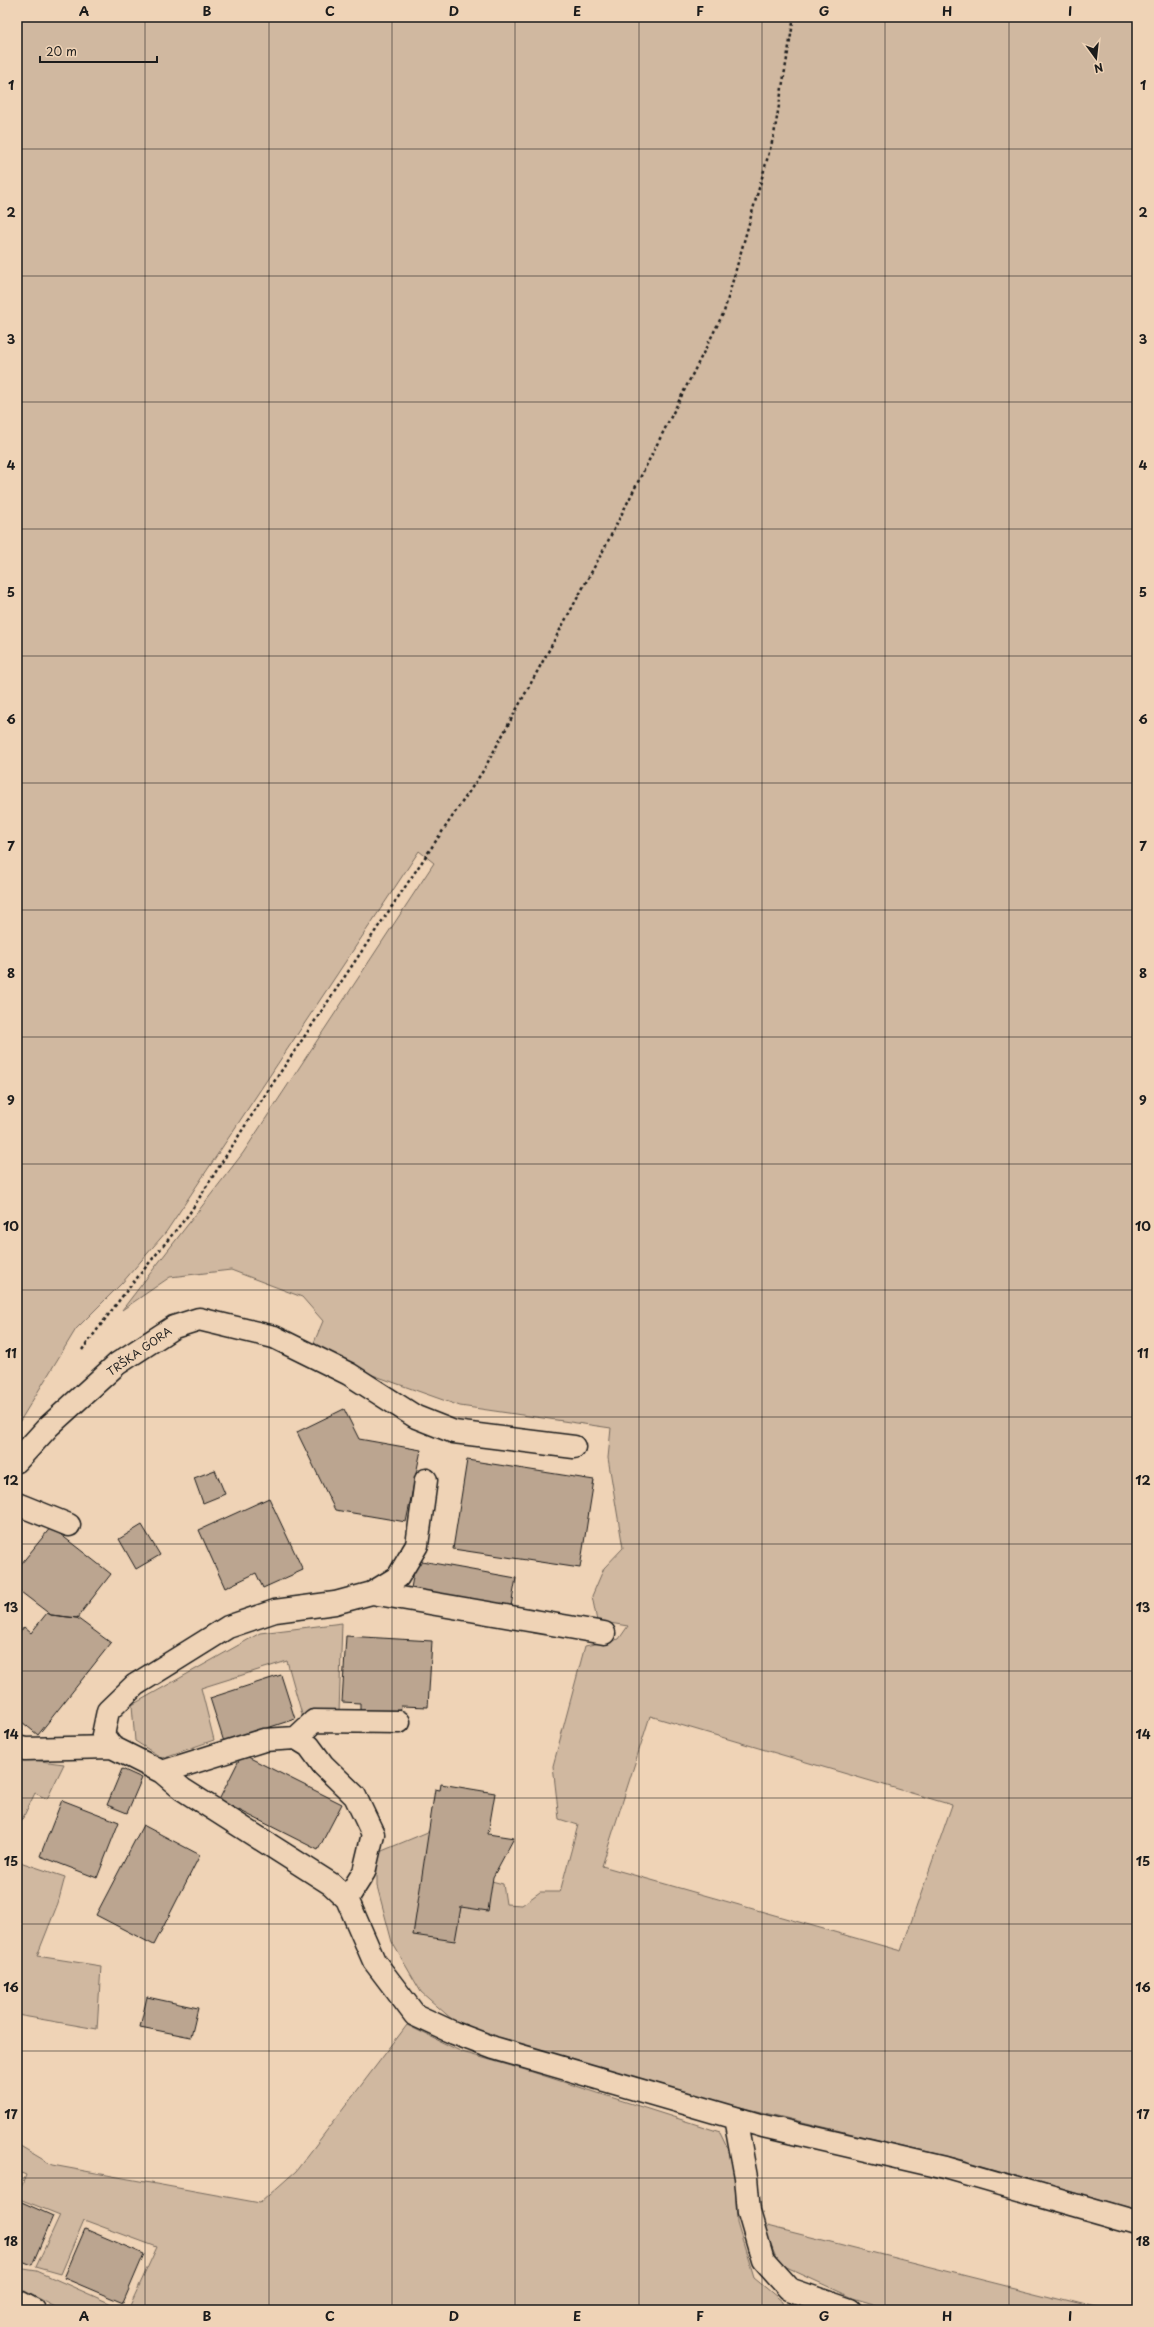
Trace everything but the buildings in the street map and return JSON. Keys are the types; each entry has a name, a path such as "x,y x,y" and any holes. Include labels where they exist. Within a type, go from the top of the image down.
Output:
{"street":[{"name":"TRŠKA GORA","path":"17,1461 48,1427 117,1364 174,1327 199,1319 274,1337 349,1374 416,1417 454,1432 574,1447"},
{"path":"426,1480 417,1545 398,1577 372,1593 335,1603 275,1611 228,1627 134,1685 108,1711 103,1735 112,1747 162,1772 182,1789 331,1884 347,1899 374,1961 416,2015 454,2033 494,2048 735,2118 945,2168 1137,2223"},
{"path":"17,1504 69,1525"},
{"path":"372,1593 604,1633"},
{"path":"296,1738 314,1721 399,1722"},
{"path":"162,1772 264,1740 296,1738 309,1746 323,1766 354,1796 373,1834 364,1872 347,1899"},
{"path":"17,1747 25,1749 112,1747"},
{"path":"735,2118 746,2177 749,2212 763,2260 789,2289 850,2310"},
{"path":"17,2301 34,2310"}],"path":[{"path":"78,1356 124,1294 189,1214 257,1107 483,771 603,551 724,312 774,134 794,17"}],"shaded area":[{"path":"17,17 1137,17 1137,2211 962,2160 702,2098 480,2032 454,2021 421,1992 392,1942 377,1886 377,1853 435,1829 465,1874 503,1884 506,1904 522,1905 540,1892 560,1892 578,1825 559,1819 553,1766 585,1646 619,1639 628,1626 597,1621 592,1596 604,1568 623,1548 608,1458 611,1428 460,1406 367,1373 313,1345 323,1321 302,1297 231,1270 170,1277 122,1310 243,1153 434,863 419,851 166,1232 122,1283 76,1329 17,1426","holes":["650,1716 952,1805 901,1951 602,1866"]},
{"path":"342,1623 339,1713 303,1718 287,1661 201,1688 214,1740 162,1758 135,1741 132,1705 260,1633"},
{"path":"17,1758 64,1764 47,1799 35,1793 17,1830"},
{"path":"17,1859 23,1863 65,1877 58,1903 37,1956 101,1966 97,2029 17,2015"},
{"path":"407,2025 462,2052 529,2071 720,2132 734,2161 737,2222 754,2278 783,2302 784,2310 128,2310 157,2247 84,2220 61,2274 36,2267 60,2215 17,2198 26,2175 17,2171 17,2144 52,2165 260,2203 296,2171"},
{"path":"763,2225 1104,2310 894,2310 853,2298 779,2264"},
{"path":"17,2268 37,2271 125,2310 61,2310 17,2287"}]}
